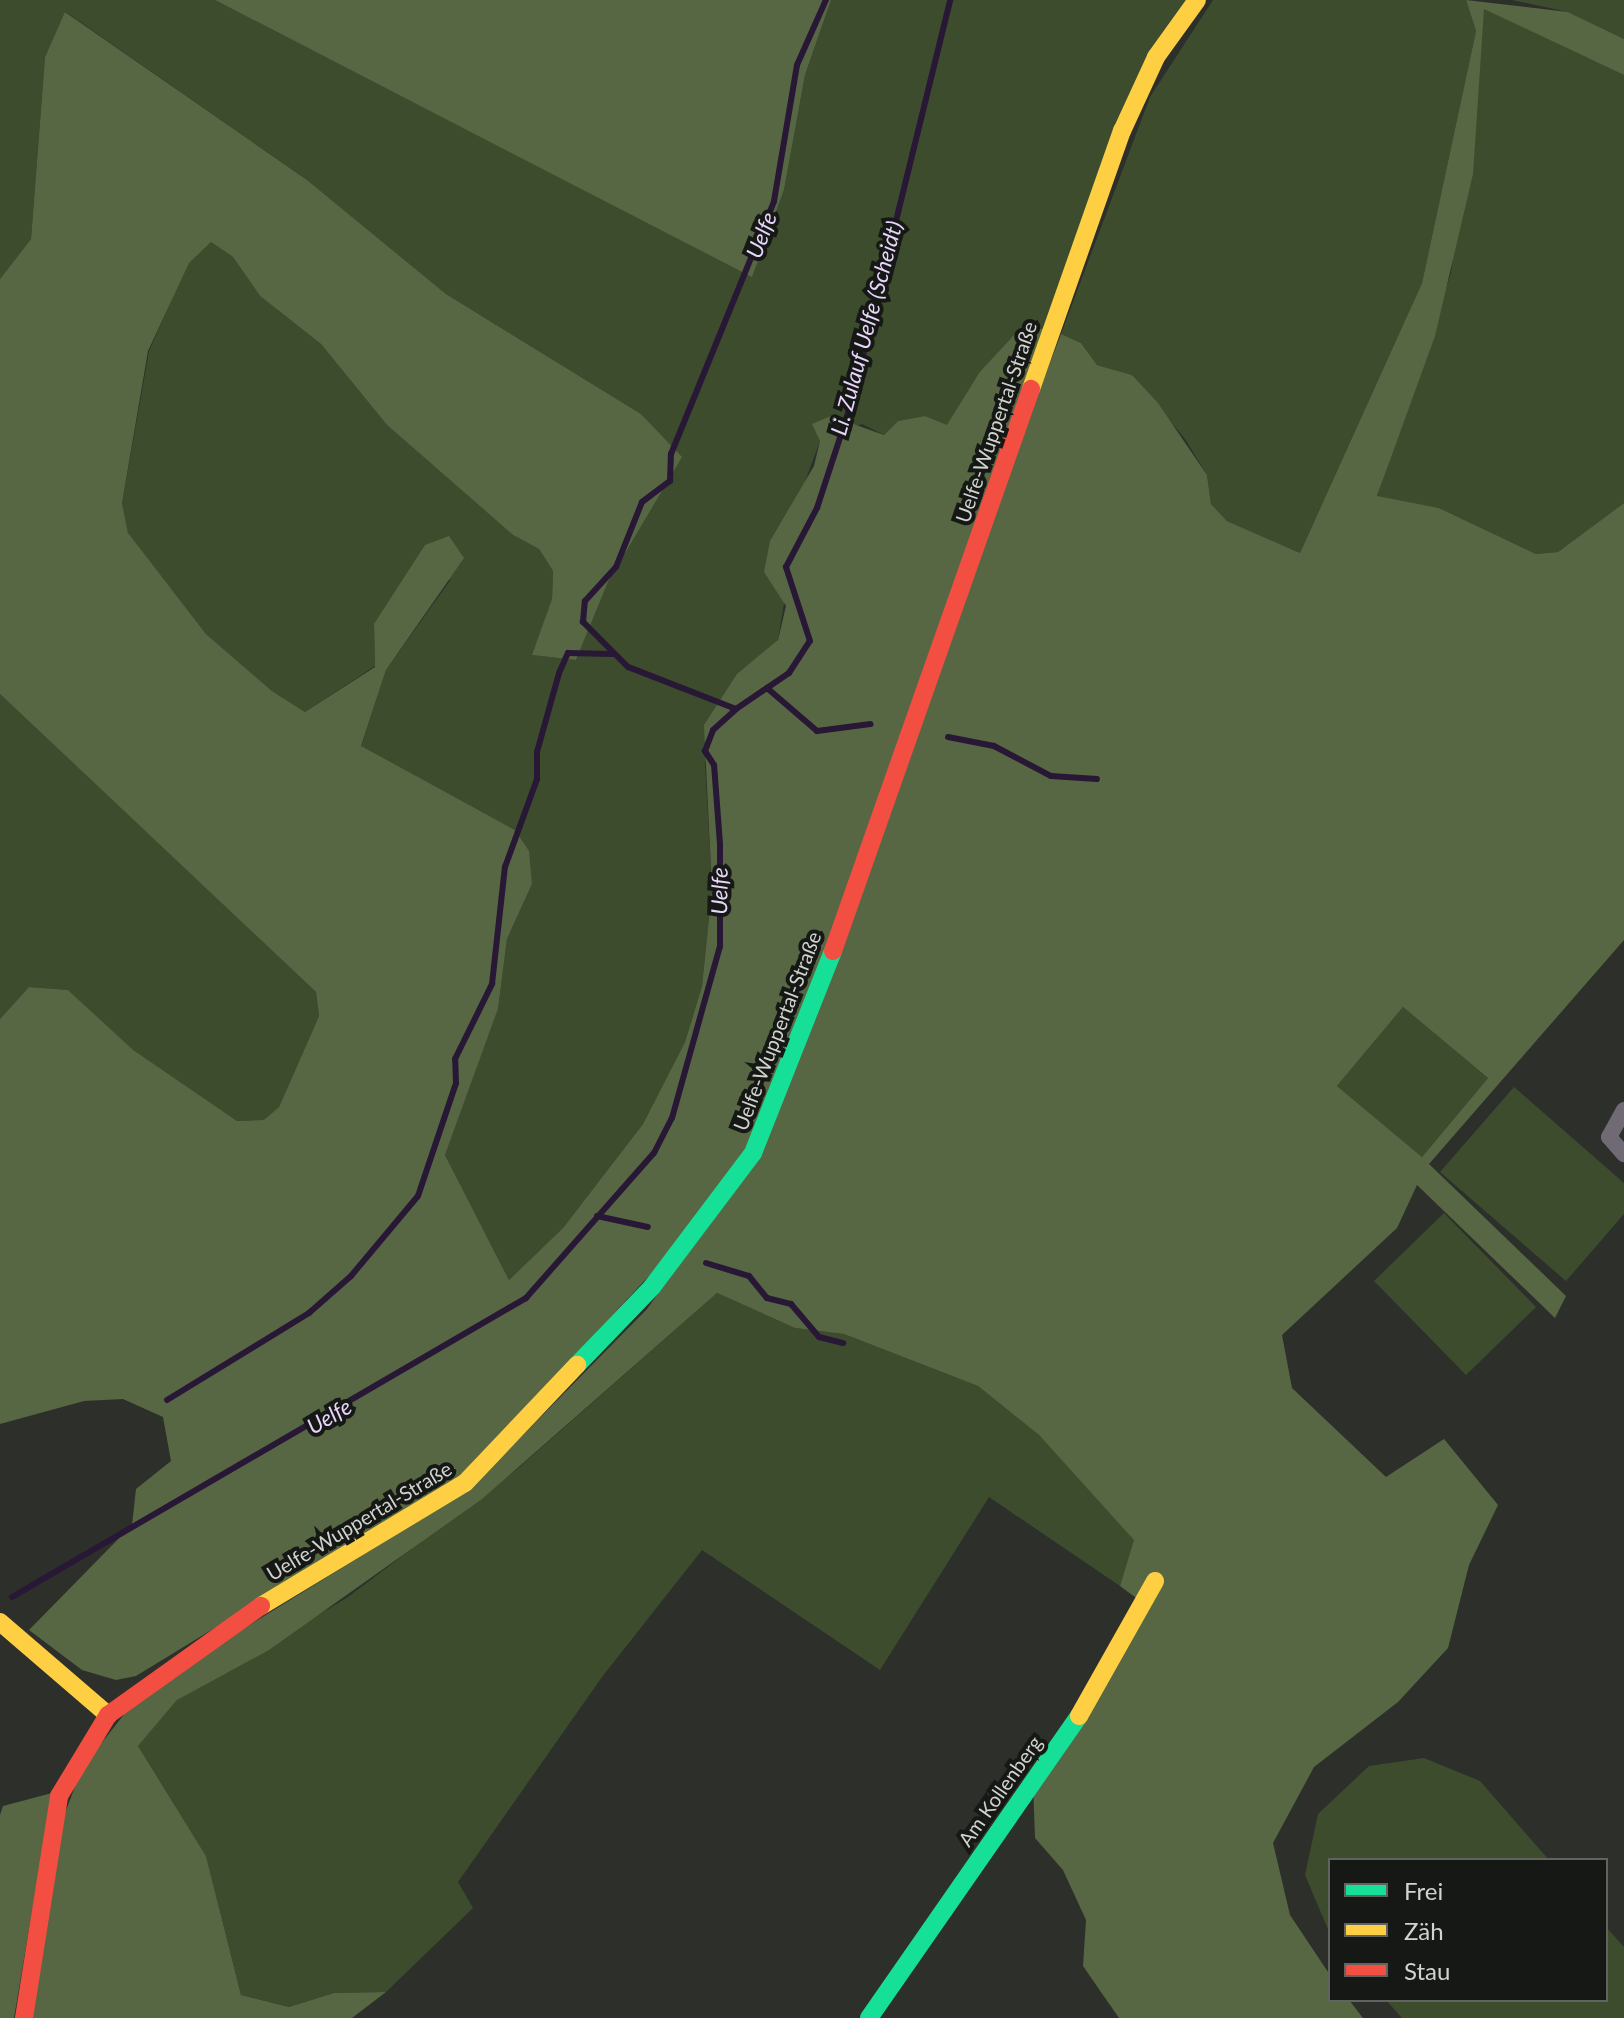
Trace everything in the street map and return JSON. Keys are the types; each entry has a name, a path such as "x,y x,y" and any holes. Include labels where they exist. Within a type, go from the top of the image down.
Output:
{"main road":[{"name":"Uelfe-Wuppertal-Straße","path":"24,2018 50,1828 64,1786 108,1715 219,1632 465,1483 652,1287 753,1153 810,1016 1122,131 1156,57 1197,0"},
{"name":"Am Kollenberg","path":"869,2018 1098,1689 1155,1581"},
{"path":"0,1622 108,1715"}],"street":[{"path":"1624,1110 1609,1137 1624,1154"}],"green space":[{"path":"0,0 215,0 752,276 784,190 805,75 831,0 1189,0 1045,328 979,373 947,426 925,416 898,421 884,435 862,424 820,441 803,487 778,640 705,762 712,889 702,986 685,1042 643,1124 563,1228 509,1280 445,1155 498,1009 507,939 532,884 515,830 361,747 386,670 451,579 374,624 375,666 305,712 272,691 206,634 128,534 122,503 149,351 188,263 211,242 233,257 260,296 321,344 387,425 513,535 539,549 553,571 552,599 533,655 576,660 608,582 681,457 641,414 446,294 307,180 66,12 45,57 31,239 0,279"},
{"path":"215,0 831,0 805,75 784,190 752,277"},
{"path":"1213,0 1466,0 1476,31 1422,283 1300,553 1227,521 1211,504 1207,475 1185,439 1132,375 1097,365 1081,343 1061,334 1150,97"},
{"path":"1466,0 1568,12 1624,39 1624,75 1484,9 1473,174 1435,336 1377,496 1439,508 1536,554 1558,552 1624,503 1624,940 1429,1164 1566,1296 1555,1318 1417,1185 1397,1228 1282,1335 1292,1388 1386,1477 1444,1439 1498,1505 1469,1565 1448,1648 1398,1702 1314,1767 1273,1843 1290,1915 1328,1972 1328,2002 1351,2002 1363,2018 1119,2018 1083,1966 1086,1920 1063,1870 1035,1838 1033,1782 1143,1603 1120,1586 1134,1540 1039,1435 978,1386 844,1334 795,1328 717,1293 482,1499 269,1650 177,1700 138,1746 206,1856 241,1995 289,2007 334,1993 386,1992 352,2018 32,2018 62,1821 82,1768 129,1708 165,1677 470,1489 647,1309 732,1191 1061,334 1081,343 1097,365 1132,375 1158,403 1207,475 1211,504 1227,521 1300,553 1422,283 1476,31","holes":["1403,1007 1488,1078 1422,1157 1337,1086"]},
{"path":"1512,0 1624,0 1624,39 1568,12"},
{"path":"1484,8 1624,75 1624,503 1558,552 1536,554 1439,508 1377,497 1451,273"},
{"path":"65,12 307,180 446,294 641,414 682,457 608,582 576,660 532,655 552,599 553,571 539,549 513,535 387,425 321,344 260,296 233,257 211,242 189,263 148,351 122,503 128,533 206,634 272,691 305,712 375,667 374,624 425,545 449,536 464,558 386,670 361,746 515,830 529,851 532,884 507,939 498,1009 445,1155 509,1280 563,1228 643,1124 685,1042 702,986 712,889 704,725 737,674 778,640 786,606 764,572 770,541 814,466 820,441 812,424 831,416 884,435 898,421 925,416 947,425 979,373 1015,334 1045,328 782,1074 738,1163 692,1230 459,1479 136,1676 116,1680 82,1670 29,1630 132,1525 136,1489 171,1461 163,1417 123,1399 84,1401 0,1424 0,1019 29,987 68,990 133,1050 237,1121 264,1120 279,1107 319,1016 316,992 0,694 0,279 31,239 45,57"},
{"path":"0,694 316,992 319,1016 279,1107 265,1120 237,1121 133,1051 68,990 29,987 0,1019"},
{"path":"1403,1007 1488,1078 1422,1157 1337,1086"},
{"path":"1514,1087 1624,1183 1624,1214 1566,1281 1440,1172"},
{"path":"1444,1213 1536,1307 1466,1375 1374,1281"},
{"path":"717,1293 795,1328 844,1334 978,1386 1039,1435 1135,1540 1120,1586 989,1497 880,1670 702,1550 602,1677 458,1882 473,1908 386,1992 334,1993 289,2007 241,1995 206,1856 138,1746 177,1700 348,1597 516,1470"},
{"path":"1424,1758 1480,1781 1547,1858 1328,1858 1328,1929 1305,1875 1318,1814 1369,1766"},
{"path":"52,1793 14,2018 0,2018 0,1815 3,1806"},
{"path":"1608,1929 1624,1947 1624,2018 1402,2018 1388,2002 1608,2002"}],"waterway":[{"name":"Uelfe","path":"12,1597 526,1298 654,1153 672,1118 720,946 720,844 714,765 705,751 713,730 736,709 628,667 583,622 585,601 616,567 642,502 670,481 671,454 774,201 797,65 826,0"},
{"name":"Li. Zulauf Uelfe (Scheidt)","path":"736,709 789,673 810,641 786,567 817,508 851,404 950,0"},
{"path":"167,1400 309,1313 351,1276 418,1196 456,1083 455,1059 492,984 505,867 537,779 537,752 559,673 568,653 612,654"},
{"path":"767,688 817,731 871,724"},
{"path":"948,737 994,746 1051,776 1097,779"},
{"path":"597,1216 648,1227"},
{"path":"706,1263 749,1276 767,1298 791,1304 819,1337 843,1343"}],"traffic: fast":[{"path":"577,1365 652,1287 753,1153 833,951"},
{"path":"869,2018 1079,1716"}],"traffic: slow":[{"path":"1031,389 1122,131 1156,57 1197,0"},
{"path":"261,1606 465,1483 577,1365"},
{"path":"1079,1716 1155,1581"},
{"path":"0,1622 108,1715"}],"traffic: jam":[{"path":"833,951 1031,389"},
{"path":"24,2018 59,1796 108,1715 261,1606"}]}
